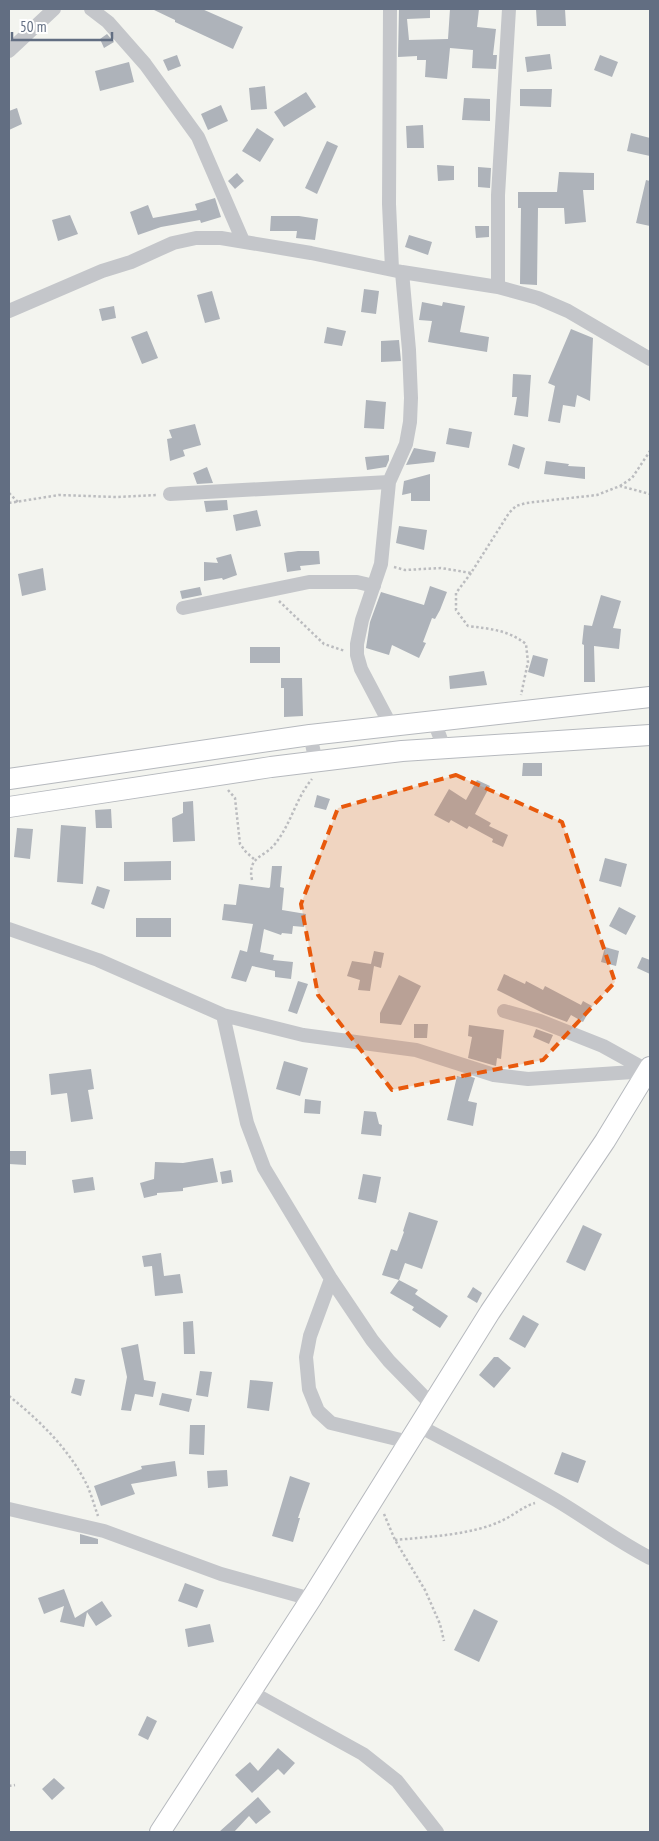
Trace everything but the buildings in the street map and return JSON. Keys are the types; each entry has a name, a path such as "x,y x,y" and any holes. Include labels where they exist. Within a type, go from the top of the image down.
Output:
{"main road":[{"path":"9,780 310,735 650,697"},
{"path":"9,807 270,767 444,748 650,735"},
{"path":"160,1832 311,1599 494,1305 605,1141 650,1070"}],"street":[{"path":"9,51 54,9"},
{"path":"91,9 108,22 145,64 198,137 243,241"},
{"path":"390,9 389,204 409,350 410,422 406,444 389,482 381,564 362,620 357,644 357,655 361,669 391,726"},
{"path":"498,288 498,195 509,9"},
{"path":"9,311 102,271 131,262 172,243 196,238 220,238 498,288 538,298 568,311 650,359"},
{"path":"170,494 389,482"},
{"path":"183,608 309,582 357,582 374,586"},
{"path":"434,721 444,748"},
{"path":"310,735 324,761"},
{"path":"9,929 98,960 222,1015 303,1035 416,1050 494,1075 528,1079 650,1070"},
{"path":"504,1011 540,1021 603,1046 650,1070"},
{"path":"222,1015 247,1123 264,1168 331,1279 372,1340 389,1361 432,1404"},
{"path":"331,1279 310,1336 306,1357 309,1389 318,1411 332,1423 414,1434 514,1476 650,1558"},
{"path":"9,1509 104,1531 221,1574 311,1599"},
{"path":"251,1692 363,1754 396,1782 437,1832"}],"path":[{"path":"517,712 528,662 526,644 514,635 468,626 456,610 456,592 472,573 509,513 516,506 526,503 597,495 620,486 632,478 650,451"},
{"path":"620,486 650,494"},
{"path":"9,493 18,502"},
{"path":"9,503 59,495 116,497 170,494"},
{"path":"381,564 406,570 441,568 472,573"},
{"path":"270,590 324,644 331,648 357,655"},
{"path":"252,880 251,869 255,860 274,846 324,761"},
{"path":"227,788 235,798 240,844 255,860"},
{"path":"9,1396 35,1417 63,1448 86,1483 104,1531"},
{"path":"379,1488 382,1508 394,1540 425,1590 440,1624 444,1641"},
{"path":"394,1540 454,1534 501,1522 525,1506 541,1500 558,1502"},
{"path":"9,1786 15,1785"}],"highlighted area":[{"path":"456,775 562,822 615,982 543,1060 392,1090 318,995 301,904 338,808"}]}
